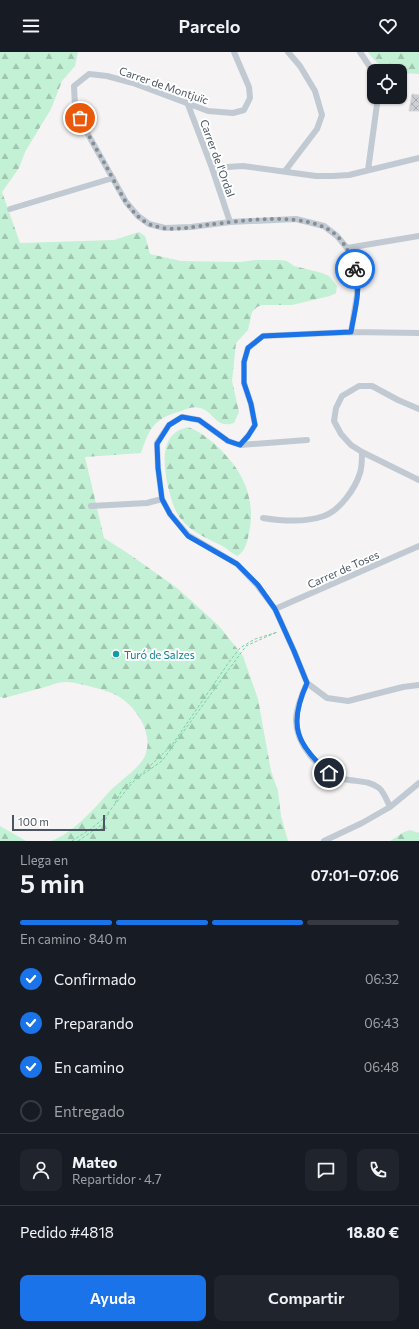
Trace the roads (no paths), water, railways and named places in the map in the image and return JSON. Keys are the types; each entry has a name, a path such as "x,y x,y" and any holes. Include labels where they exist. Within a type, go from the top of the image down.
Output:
{"street":[{"name":"Carrer de Montjuïc","path":"113,178 85,129 75,107 74,86 89,74 107,76 133,83 187,102 208,112 234,113 244,110 250,98 249,87 234,52"},
{"path":"285,171 317,129 322,115 315,91 300,66 288,52"},
{"path":"360,52 368,64"},
{"name":"Carrer de l'Ordal","path":"187,102 212,168 230,222"},
{"path":"368,170 377,104"},
{"path":"212,168 243,166 316,176 349,175 419,158"},
{"path":"10,209 113,178 126,202 138,216 149,224 165,228 190,227 230,222 296,219 324,226 337,236 347,248 356,272 357,295 351,332"},
{"path":"347,248 419,236"},
{"path":"240,445 255,425 251,404 244,383 244,362 248,348 263,336 351,332 419,333"},
{"path":"419,409 372,386 358,386 342,396 336,408 334,421 340,434 362,452 419,480"},
{"path":"307,440 240,445 228,441 199,420 182,417 169,425 157,444 162,499 170,514 188,536 237,564 258,585 275,609 307,683 327,698 348,701 419,684"},
{"path":"263,518 285,521 324,516 341,505 352,491 361,472 362,452"},
{"path":"91,506 147,503 162,499"},
{"name":"Carrer de Toses","path":"275,609 419,546"},
{"path":"307,683 301,697 296,719 300,740 313,759 329,773 344,779 371,783 380,789 390,807"},
{"path":"324,841 362,823 390,807 419,782"}],"place":[{"name":"Turó de Salzes","path":"116,654"}]}
